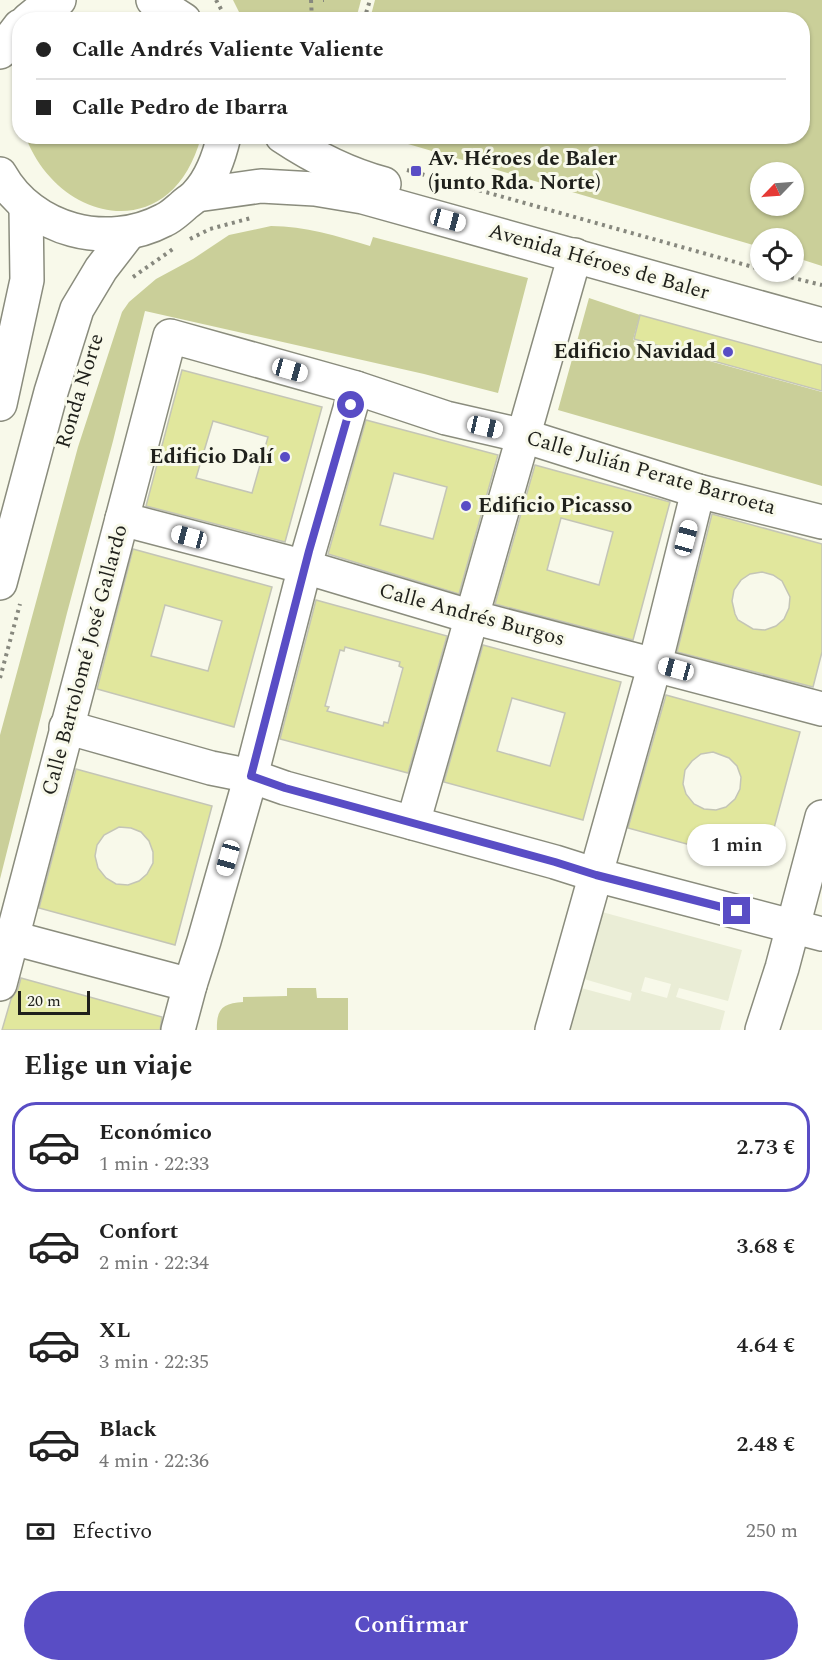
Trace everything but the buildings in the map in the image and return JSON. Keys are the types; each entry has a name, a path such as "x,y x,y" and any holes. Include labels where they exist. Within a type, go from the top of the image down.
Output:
{"main road":[{"path":"37,12 49,3 60,0"},
{"path":"153,0 183,12"},
{"path":"0,174 26,207 56,225 91,235 128,234 165,220 197,195 217,163 222,144"},
{"name":"Avenida Héroes de Baler","path":"294,144 310,155 346,172 370,180 822,308"},
{"name":"Avenida Héroes de Baler","path":"197,195 261,186 363,197 822,325"},
{"path":"0,404 27,280 26,207"},
{"name":"Ronda Norte","path":"10,592 51,392 77,309 101,269 128,234"},
{"path":"412,823 575,255"},
{"name":"Calle Julián Perate Barroeta","path":"170,336 356,388 446,418 524,436 698,491 822,522"},
{"name":"Calle Bartolomé José Gallardo","path":"0,984 170,336"},
{"path":"178,1030 251,776 305,567 356,388"},
{"path":"552,1030 655,664 698,491"},
{"name":"Calle Andrés Burgos","path":"122,519 305,567 472,617 822,709"},
{"path":"66,728 211,768 251,776 285,788 596,875 812,923"},
{"path":"786,1030 812,923 822,817"},
{"path":"762,1030 782,968 812,923"},
{"path":"13,938 190,985"}],"path":[{"path":"400,167 750,266"},
{"path":"185,242 210,229 255,217"},
{"path":"130,279 177,246"},
{"path":"804,281 822,285"},
{"path":"0,678 10,592"}],"shaded area":[{"path":"602,912 742,950 728,1001 679,988 676,997 725,1011 720,1030 570,1030 581,988 630,1001 632,993 584,979","holes":["645,977 671,984 667,998 641,991"]}],"green space":[{"path":"233,0 361,0 358,12 239,12"},
{"path":"375,0 822,0 822,266 804,260 804,228 750,228 750,244 408,144 810,144 810,12 372,12"},
{"path":"30,144 198,144 182,179 154,203 122,211 89,204 58,185 34,155"},
{"path":"271,226 309,230 370,246 373,237 528,278 498,393 145,311 0,879 0,735 78,447 122,312 129,302 156,279 193,259 229,235"},
{"path":"589,298 640,315 633,340 822,392 822,486 558,410"},
{"path":"287,988 316,988 317,998 348,998 348,1030 217,1030 218,1017 222,1008 243,1002 243,997 287,996"}],"place":[{"name":"Av. Héroes de Baler (junto Rda. Norte)","path":"416,171"},
{"name":"Edificio Navidad","path":"728,352"},
{"name":"Edificio Dalí","path":"285,457"},
{"name":"Edificio Picasso","path":"466,506"}],"route":[{"path":"351,405 309,551 251,776 285,788 596,875 631,882 737,911"}]}
